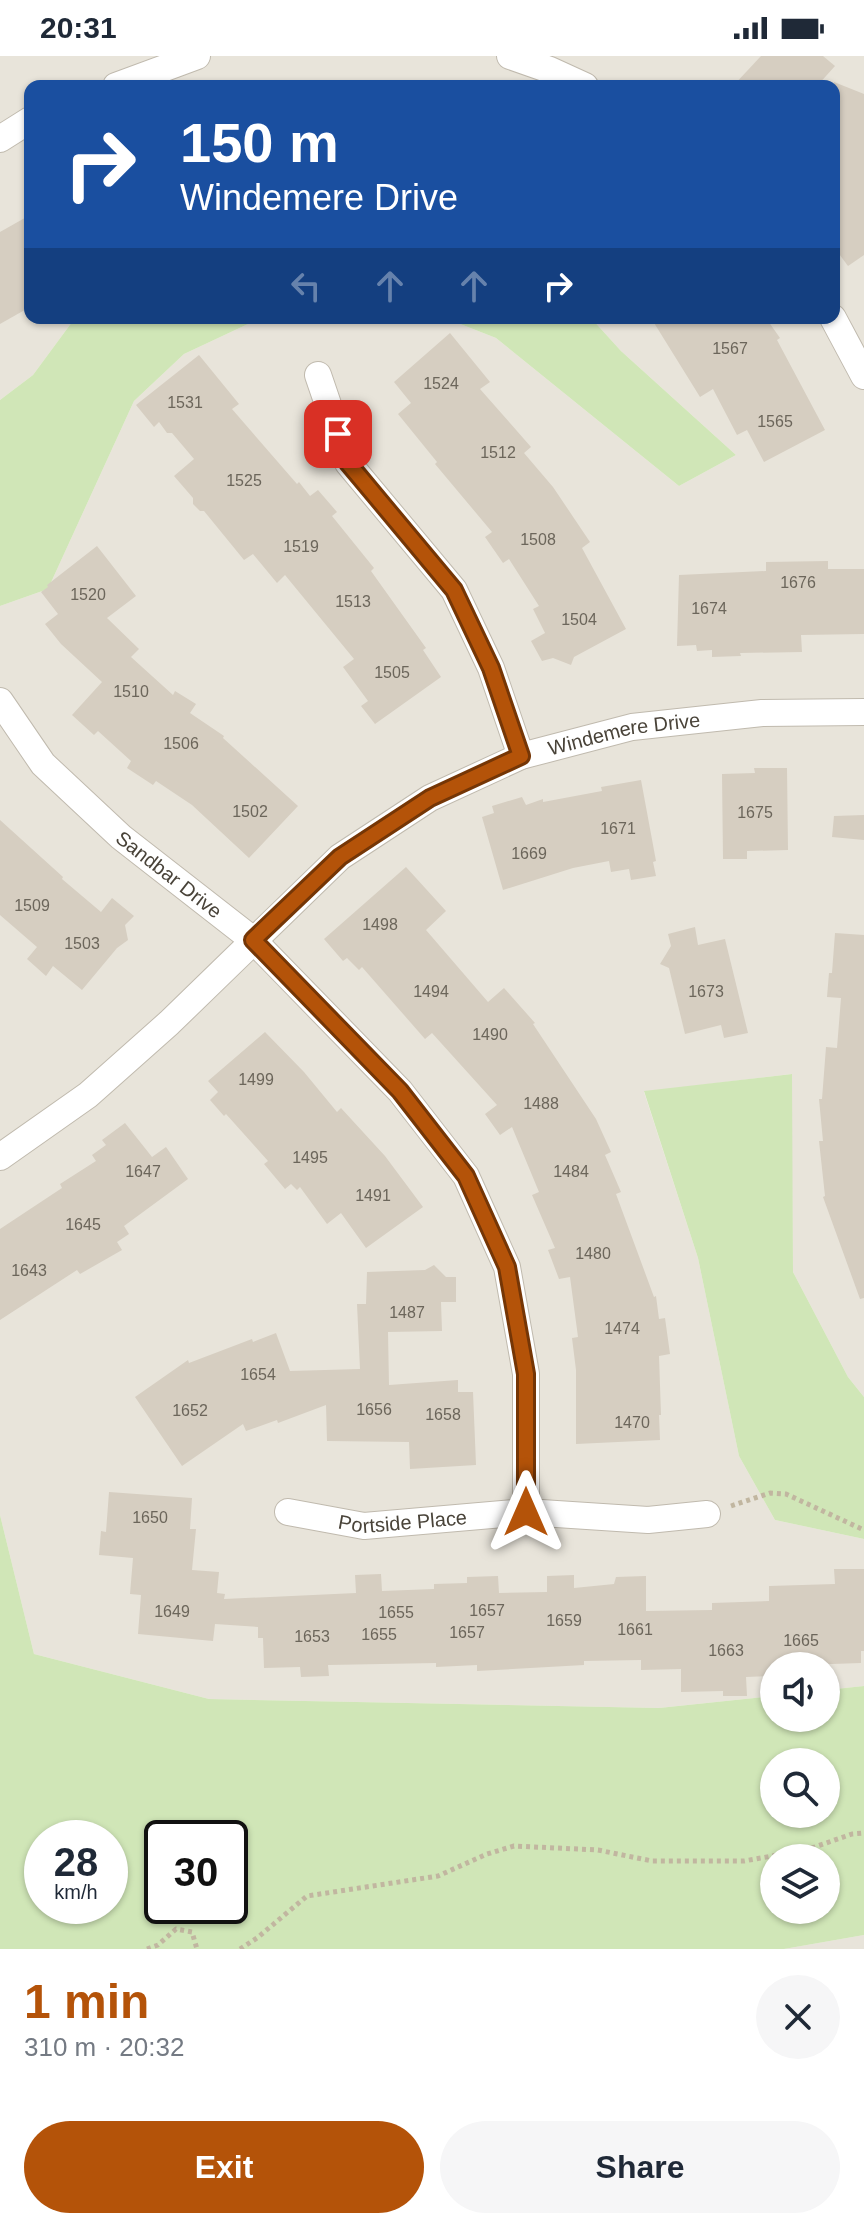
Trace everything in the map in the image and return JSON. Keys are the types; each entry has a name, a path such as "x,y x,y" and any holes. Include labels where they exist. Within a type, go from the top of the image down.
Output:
{"street":[{"path":"132,80 197,56"},
{"path":"510,56 552,63 576,80"},
{"path":"0,139 24,124"},
{"path":"836,324 864,376"},
{"path":"318,375 348,463 454,590 491,668 521,756"},
{"name":"Sandbar Drive","path":"0,701 43,764 121,837 253,940 400,1091 466,1176 507,1267 510,1282 526,1374 526,1512"},
{"name":"Windemere Drive","path":"0,1157 88,1095 169,1023 340,857 430,798 521,756 632,727 762,713 864,712"},
{"name":"Portside Place","path":"288,1512 364,1526 526,1512 648,1520 707,1514"}],"path":[{"path":"707,1514 770,1493 786,1494 864,1530"},
{"path":"240,1949 307,1896 438,1876 487,1854 514,1846 598,1850 652,1861 744,1861 806,1850 852,1834 864,1833"},
{"path":"147,1949 158,1945 176,1929 192,1932 197,1949"}],"shaded area":[{"path":"0,56 864,56 864,1397 848,1377 793,1272 791,1074 644,1092 698,1258 739,1456 775,1520 864,1539 864,1686 840,1689 840,1652 760,1652 760,1697 659,1708 209,1699 34,1654 0,1515 0,606 48,589 134,401 184,354 248,324 460,324 496,338 679,486 736,455 621,351 596,324 840,324 840,80 24,80 24,324 71,324 33,375 0,400"},
{"path":"864,1935 864,1949 784,1949"}],"green space":[{"path":"71,324 248,324 184,354 134,401 48,589 0,606 0,400 33,375"},
{"path":"460,324 596,324 621,351 736,455 679,486 496,338"},
{"path":"792,1074 793,1272 848,1377 864,1397 864,1539 775,1520 739,1456 698,1258 644,1091"},
{"path":"0,1515 34,1654 209,1699 659,1708 760,1697 760,1732 840,1732 840,1689 864,1686 864,1935 784,1949 0,1949"}],"building":[{"path":"761,56 823,56 835,66 822,80 739,80"},
{"path":"840,84 864,94 864,255 848,266 840,255"},
{"path":"24,218 24,310 0,324 0,232"},
{"path":"655,324 770,324 825,430 764,462 747,430 737,435 713,389 700,397"},
{"path":"450,333 490,382 480,389 531,447 524,453 553,487 590,542 582,548 626,629 574,657 571,665 553,658 542,661 531,641 545,633 533,609 539,606 509,559 503,563 485,537 492,532 398,414 411,403 394,382"},
{"path":"199,355 239,404 232,409 297,484 299,482 310,496 318,490 337,512 332,516 374,568 371,571 426,648 423,650 441,677 375,724 361,706 368,701 343,667 354,659 285,575 277,583 253,554 244,560 204,511 193,504 193,498 174,476 194,459 172,433 167,433 159,422 154,427 136,405"},
{"path":"97,546 136,596 107,618 139,649 131,657 173,695 175,691 196,704 190,713 224,736 298,806 249,858 192,805 156,781 153,785 127,768 131,761 98,731 94,735 72,715 102,682 61,644 45,624 58,614 41,592"},
{"path":"828,561 828,569 864,569 864,634 801,635 802,652 740,653 741,656 712,657 712,650 697,651 696,645 677,646 679,575 766,571 766,562"},
{"path":"754,768 787,768 788,850 747,851 747,859 723,859 722,774 755,773"},
{"path":"641,780 656,876 631,880 629,869 611,872 609,861 573,868 503,890 482,817 494,813 492,806 522,797 526,805 543,799 543,802 602,791 601,787"},
{"path":"864,815 864,840 832,837 834,816"},
{"path":"0,820 101,912 112,898 134,916 125,925 128,940 117,948 82,990 53,966 46,976 27,959 37,947 0,915"},
{"path":"406,867 446,911 426,930 488,1002 504,988 535,1023 596,1119 611,1152 605,1155 621,1192 616,1194 656,1296 659,1319 665,1318 670,1354 659,1356 660,1440 576,1444 576,1370 572,1338 578,1337 570,1277 559,1279 548,1250 555,1248 532,1195 539,1192 512,1127 500,1135 485,1114 497,1105 432,1033 425,1039 362,967 359,970 347,958 343,961 324,939"},
{"path":"695,927 698,945 725,939 748,1033 724,1038 721,1025 685,1034 669,968 660,964 671,946 668,934"},
{"path":"835,933 864,935 864,1298 860,1299 823,1197 819,1141 823,1141 819,1099 822,1099 826,1047 837,1048 841,998 827,997"},
{"path":"265,1032 337,1112 341,1108 385,1156 423,1207 366,1248 341,1213 327,1224 300,1187 297,1190 291,1184 285,1189 264,1164 268,1161 210,1100 218,1092 208,1081"},
{"path":"125,1123 152,1157 166,1147 188,1179 124,1226 129,1234 117,1242 122,1250 80,1274 77,1270 0,1320 0,1229 96,1161 92,1155 106,1145 102,1140"},
{"path":"434,1265 446,1277 456,1277 456,1302 441,1302 442,1331 388,1332 389,1385 458,1380 458,1392 473,1392 476,1465 410,1469 409,1442 327,1441 326,1405 246,1431 243,1424 182,1466 135,1397 188,1360 189,1363 276,1333 290,1371 360,1369 357,1304 366,1304 367,1272 425,1270"},
{"path":"109,1492 192,1498 190,1529 196,1529 192,1570 219,1572 217,1593 225,1594 224,1599 356,1593 355,1575 381,1574 382,1591 434,1589 434,1584 467,1583 467,1577 498,1576 499,1593 547,1592 547,1576 574,1575 574,1588 614,1584 616,1577 646,1576 646,1611 712,1610 712,1603 769,1601 769,1586 835,1584 834,1569 864,1569 864,1651 861,1651 861,1663 840,1664 840,1652 760,1652 760,1676 746,1677 747,1696 723,1696 723,1691 681,1692 681,1669 641,1670 641,1660 584,1661 584,1665 477,1671 477,1665 436,1667 436,1663 328,1665 329,1676 301,1677 300,1667 264,1668 263,1638 258,1638 258,1627 215,1624 213,1641 138,1634 141,1595 130,1594 133,1558 99,1555 101,1531 106,1532"}],"route":[{"path":"338,434 348,463 454,590 491,668 521,756 430,798 340,857 253,940 400,1091 466,1176 507,1267 526,1374 526,1512"}]}
